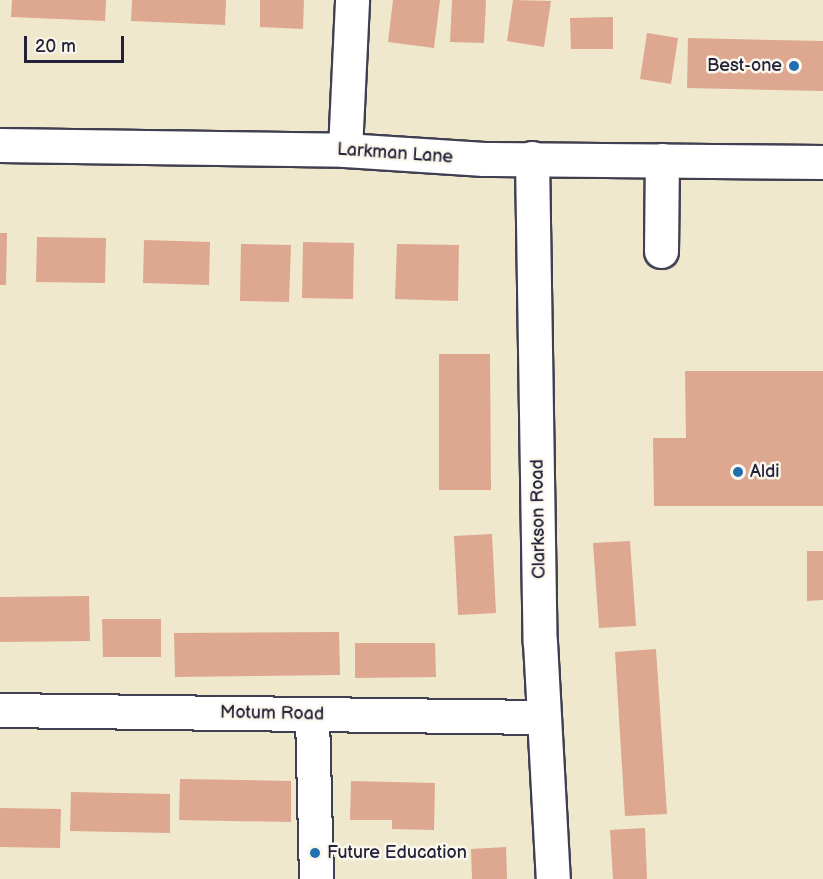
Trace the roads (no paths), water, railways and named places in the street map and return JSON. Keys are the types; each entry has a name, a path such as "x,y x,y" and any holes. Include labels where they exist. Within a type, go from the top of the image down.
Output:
{"street":[{"path":"345,150 352,0"},
{"name":"Larkman Lane","path":"0,145 345,150 389,156 789,164 823,162"},
{"name":"Clarkson Road","path":"532,158 544,717 554,879"},
{"path":"661,251 662,160"},
{"name":"Larkman Lane","path":"789,164 823,169"},
{"name":"Motum Road","path":"0,710 544,717"},
{"path":"312,715 316,879"}],"place":[{"name":"Best-one","path":"794,66"},
{"name":"Aldi","path":"738,472"},
{"name":"Future Education","path":"315,853"}]}
